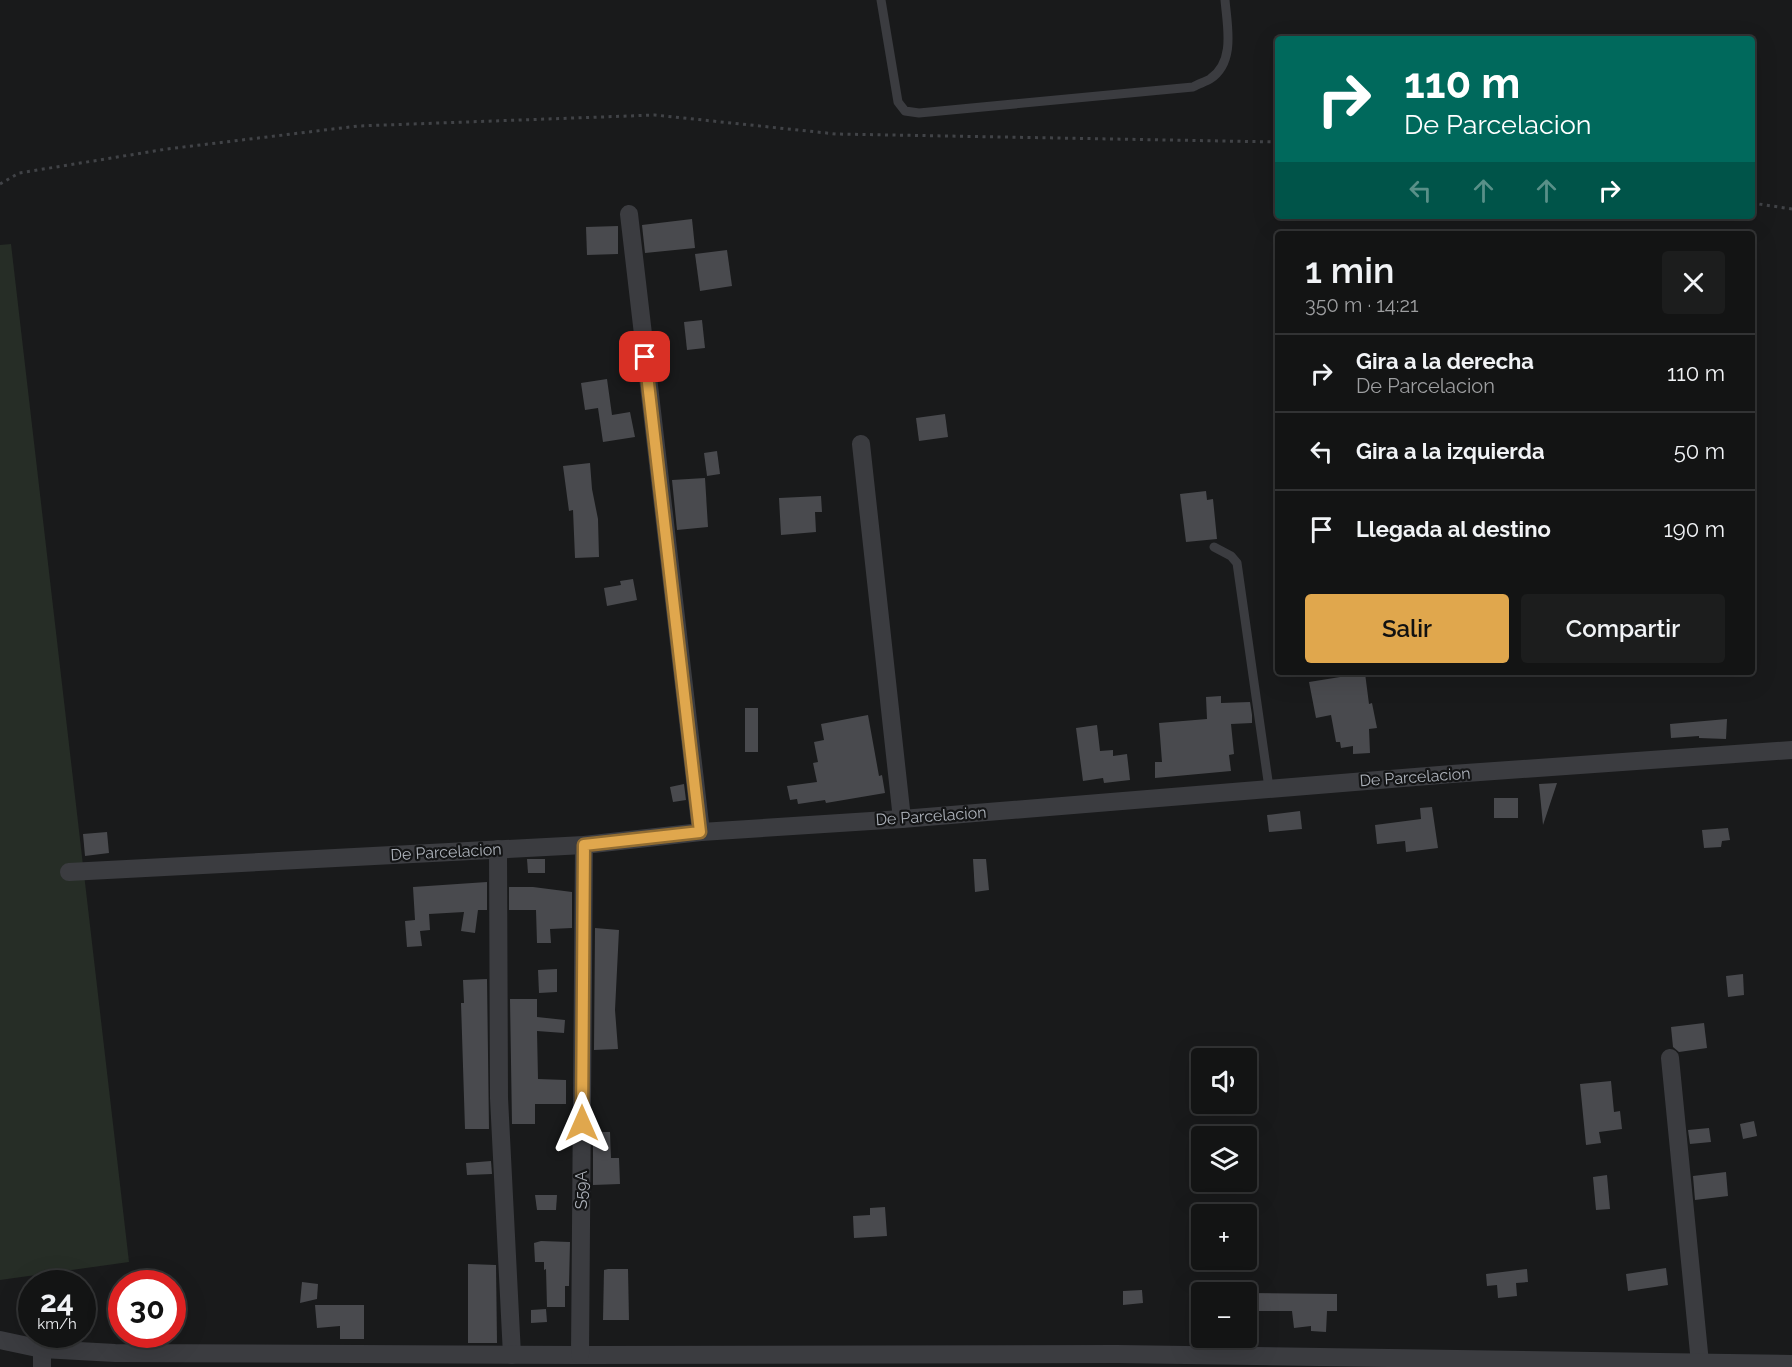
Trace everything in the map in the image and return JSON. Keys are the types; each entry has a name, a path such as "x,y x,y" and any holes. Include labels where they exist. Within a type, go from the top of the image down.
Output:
{"street":[{"path":"629,214 700,832"},
{"path":"861,444 902,819"},
{"name":"De Parcelacion","path":"69,872 584,845 700,832 902,819 1269,788 1792,750"},
{"name":"S59A","path":"580,1355 584,845"},
{"path":"498,849 499,1098 512,1355"},
{"path":"1670,1058 1700,1363"},
{"path":"0,1340 42,1358 115,1353 1117,1354 1615,1364 1792,1364"}],"lane":[{"path":"881,0 898,102 905,111 919,114 1193,87 1212,78 1224,63 1229,45 1225,0"},
{"path":"1214,547 1232,556 1237,563 1269,788"}],"path":[{"path":"0,184 19,173 76,163 167,149 358,126 655,115 836,134 1275,142"},
{"path":"1755,203 1792,209"}],"shaded area":[{"path":"11,244 129,1262 72,1270 18,1270 18,1277 0,1280 0,245"}],"building":[{"path":"692,219 695,248 645,253 642,225"},
{"path":"618,226 618,254 587,255 586,227"},
{"path":"727,250 732,286 700,291 695,254"},
{"path":"702,320 705,348 687,350 684,322"},
{"path":"607,379 612,415 630,412 635,437 603,442 598,408 585,410 581,383"},
{"path":"945,414 948,437 919,441 916,418"},
{"path":"717,451 720,474 707,476 704,453"},
{"path":"590,463 598,519 599,557 575,558 573,510 569,511 563,466"},
{"path":"705,478 708,527 677,530 672,480"},
{"path":"1206,491 1207,500 1213,499 1217,539 1186,542 1180,494"},
{"path":"821,496 822,512 815,512 816,532 781,535 779,498"},
{"path":"633,579 637,600 607,606 604,588 621,585 620,581"},
{"path":"1365,675 1369,704 1372,703 1377,728 1369,729 1370,753 1353,754 1353,746 1341,748 1340,742 1336,742 1331,715 1316,718 1309,682"},
{"path":"1221,696 1221,703 1250,702 1252,715 1252,723 1231,724 1234,754 1229,755 1231,771 1155,778 1155,762 1162,762 1159,723 1207,719 1206,697"},
{"path":"745,708 758,708 758,752 745,752"},
{"path":"868,715 879,776 882,775 885,793 826,803 825,800 798,804 797,799 790,800 787,786 817,782 813,763 818,762 814,742 824,740 821,724"},
{"path":"1727,719 1726,739 1699,738 1699,736 1671,738 1670,724"},
{"path":"1097,725 1100,751 1113,750 1113,756 1127,754 1130,780 1104,783 1103,778 1083,781 1076,728"},
{"path":"1557,783 1543,825 1539,784"},
{"path":"684,784 686,800 673,802 670,787"},
{"path":"1494,798 1518,798 1518,818 1494,818"},
{"path":"1432,807 1438,848 1406,852 1405,841 1377,844 1375,825 1421,819 1420,808"},
{"path":"1300,811 1302,829 1269,832 1267,815"},
{"path":"1728,828 1730,840 1722,841 1721,847 1704,848 1702,830"},
{"path":"107,832 109,853 85,856 83,834"},
{"path":"527,859 545,859 545,873 528,873"},
{"path":"973,859 986,859 989,890 975,892"},
{"path":"487,882 487,910 478,910 475,933 461,931 464,912 429,914 430,930 420,931 422,946 407,947 405,921 415,920 413,887"},
{"path":"509,887 533,887 572,892 572,928 550,929 551,943 537,943 536,910 509,910"},
{"path":"595,928 619,930 615,1010 618,1049 594,1050"},
{"path":"557,969 557,992 539,993 538,970"},
{"path":"1743,974 1744,995 1728,997 1726,976"},
{"path":"487,979 489,1129 465,1129 461,1003 464,1003 463,980"},
{"path":"510,999 537,999 537,1017 565,1020 564,1033 537,1031 538,1079 566,1080 566,1104 535,1104 535,1124 512,1124"},
{"path":"1704,1023 1707,1048 1679,1052 1673,1047 1671,1027"},
{"path":"1611,1081 1614,1112 1620,1111 1622,1129 1599,1132 1601,1143 1586,1145 1580,1084"},
{"path":"1754,1121 1757,1136 1743,1139 1740,1124"},
{"path":"1709,1128 1711,1142 1690,1144 1688,1130"},
{"path":"593,1132 610,1132 611,1158 619,1158 620,1184 593,1185"},
{"path":"491,1161 492,1174 467,1175 466,1163"},
{"path":"1726,1172 1728,1196 1695,1200 1693,1176"},
{"path":"1607,1175 1610,1209 1596,1210 1593,1177"},
{"path":"535,1195 557,1195 556,1210 537,1210"},
{"path":"885,1207 887,1236 854,1238 853,1216 870,1215 870,1208"},
{"path":"541,1241 570,1242 569,1286 565,1286 565,1307 547,1307 546,1269 544,1270 544,1262 535,1262 534,1243"},
{"path":"468,1264 496,1265 497,1343 468,1343"},
{"path":"1666,1268 1668,1285 1628,1291 1626,1274"},
{"path":"628,1269 629,1320 603,1320 604,1270"},
{"path":"1527,1269 1528,1282 1516,1283 1517,1296 1498,1298 1497,1285 1487,1286 1486,1274"},
{"path":"302,1282 318,1284 317,1299 300,1303"},
{"path":"1142,1290 1143,1303 1123,1305 1123,1291"},
{"path":"1257,1293 1337,1294 1337,1311 1327,1311 1326,1332 1311,1331 1311,1326 1294,1328 1292,1311 1257,1311"},
{"path":"315,1305 364,1305 364,1339 340,1339 340,1326 317,1328"},
{"path":"546,1309 547,1322 531,1323 531,1310"}],"route":[{"path":"582,1123 584,845 700,832 645,357"}]}
